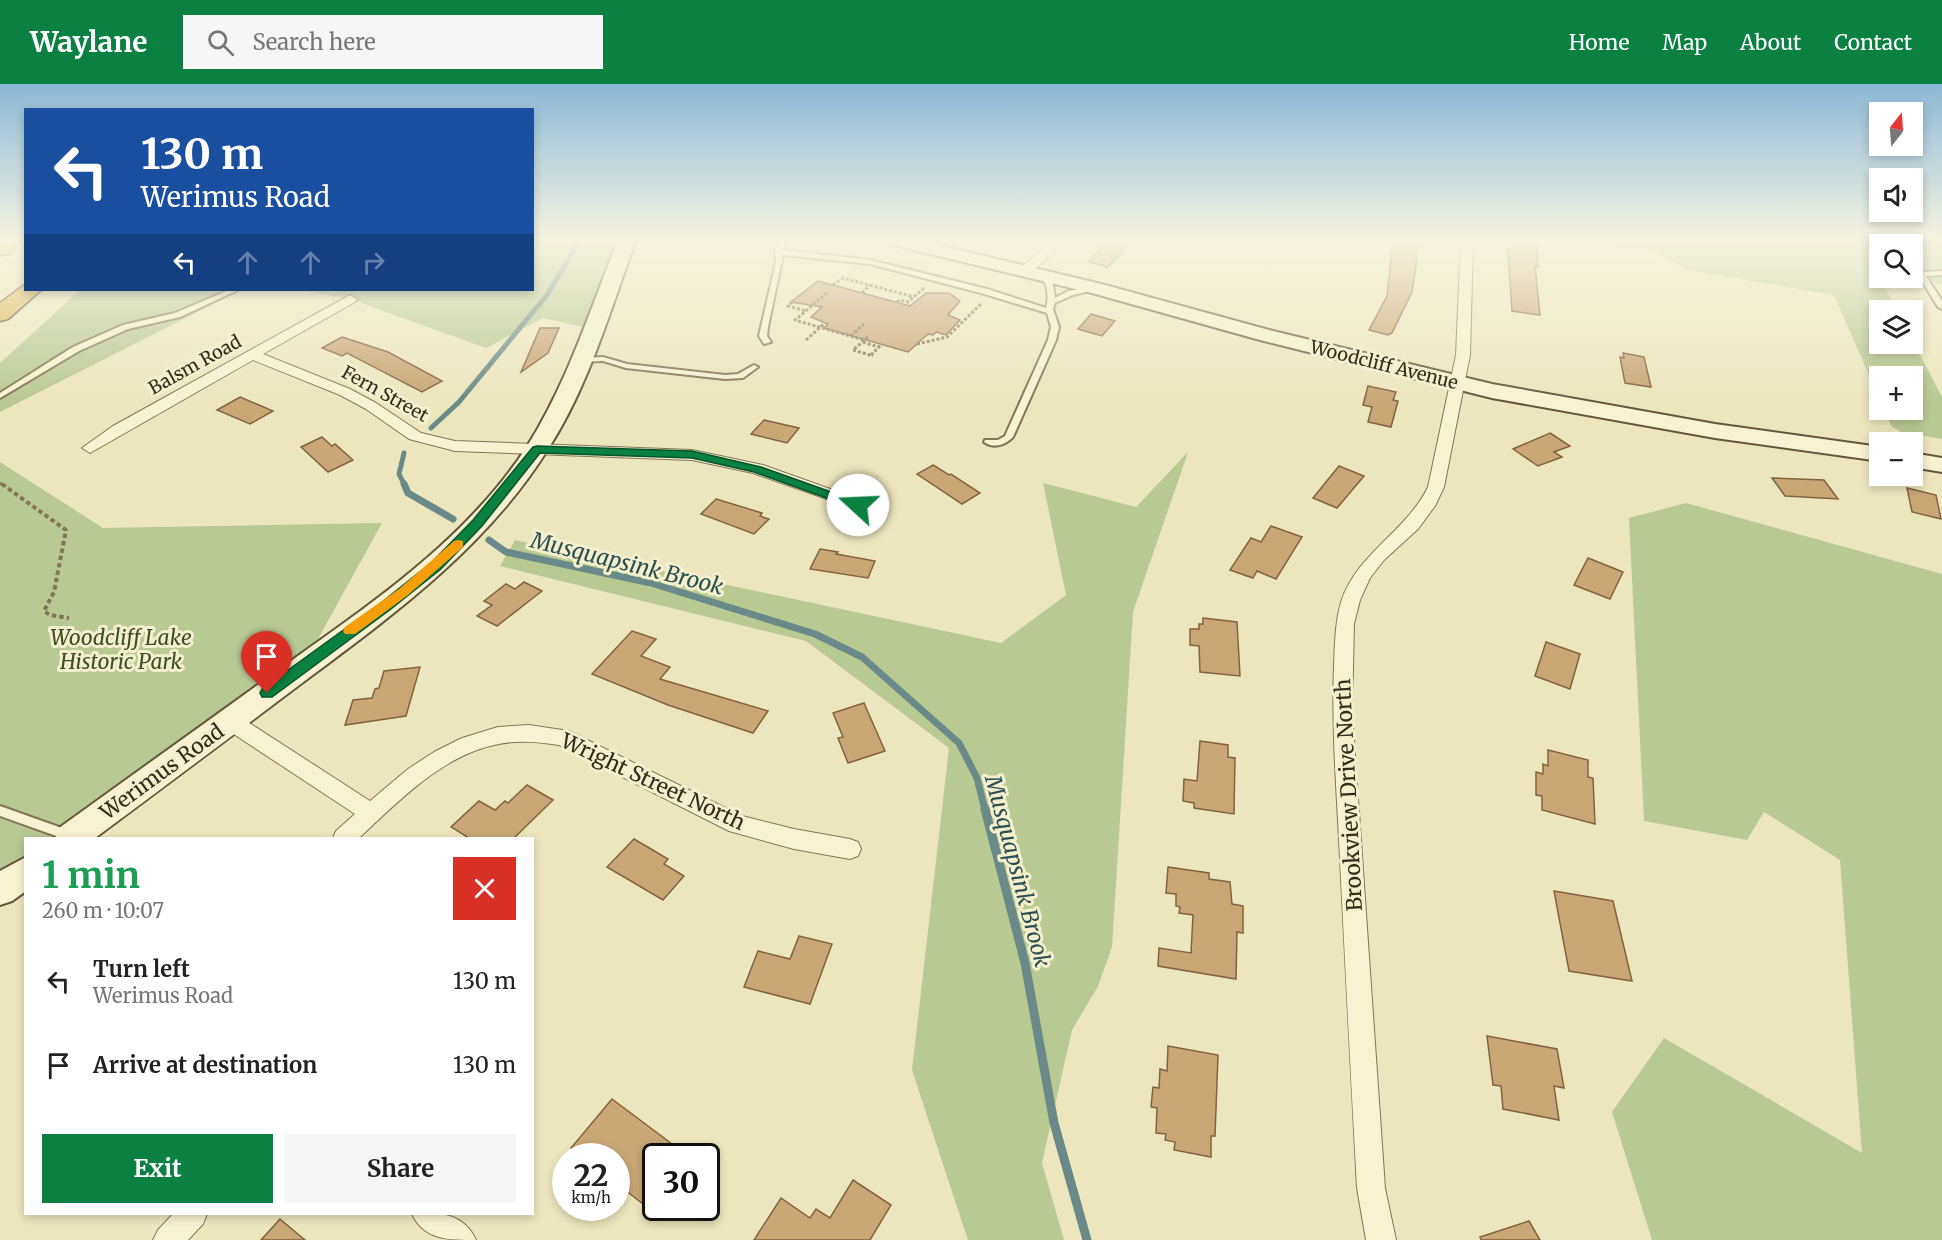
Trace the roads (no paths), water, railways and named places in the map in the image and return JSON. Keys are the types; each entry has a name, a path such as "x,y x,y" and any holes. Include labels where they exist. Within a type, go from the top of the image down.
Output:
{"highway":[{"path":"0,314 25,294"}],"main road":[{"name":"Werimus Road","path":"72,837 230,722 436,566 484,515 537,449 581,360 606,294"},
{"name":"Woodcliff Avenue","path":"1116,294 1267,336 1458,383 1634,418 1869,452"},
{"path":"1923,462 1942,465"},
{"path":"0,890 24,873"}],"street":[{"name":"Brookview Drive North","path":"1381,1240 1371,1188 1342,711 1345,624 1351,600 1362,576 1378,556 1412,525 1427,506 1436,487 1463,355 1465,294"},
{"name":"Balsm Road","path":"90,448 119,429 350,299"},
{"name":"Fern Street","path":"254,355 354,397 415,436 455,447 692,455 757,469 858,505"},
{"path":"230,722 371,813"},
{"name":"Wright Street North","path":"346,837 371,813 437,761 469,743 494,735 542,732 562,737 737,824 794,839 850,849"},
{"path":"168,1240 192,1215"},
{"path":"427,1215 461,1240"}],"lane":[{"path":"0,396 76,349 126,327 177,315 225,294"},
{"path":"767,342 763,336 770,294"},
{"path":"991,294 1050,312"},
{"path":"988,442 1000,443 1009,437 1052,340 1054,327 1050,312 1051,294"},
{"path":"1052,302 1069,294"},
{"path":"1934,294 1942,307"},
{"path":"581,360 603,359 626,366 725,377 740,376 754,367"},
{"path":"0,811 68,837"}],"waterway":[{"name":"Musquapsink Brook","path":"431,428 459,402 548,294"},
{"name":"Musquapsink Brook","path":"404,453 399,474 404,484"},
{"name":"Musquapsink Brook","path":"404,484 408,493 453,519"},
{"name":"Musquapsink Brook","path":"489,540 506,552 651,583 815,634 862,657 959,743 977,778 985,810"},
{"name":"Musquapsink Brook","path":"985,809 1025,963 1054,1123 1087,1240"}],"park label":[{"name":"Woodcliff Lake Historic Park","path":"121,650"}]}
